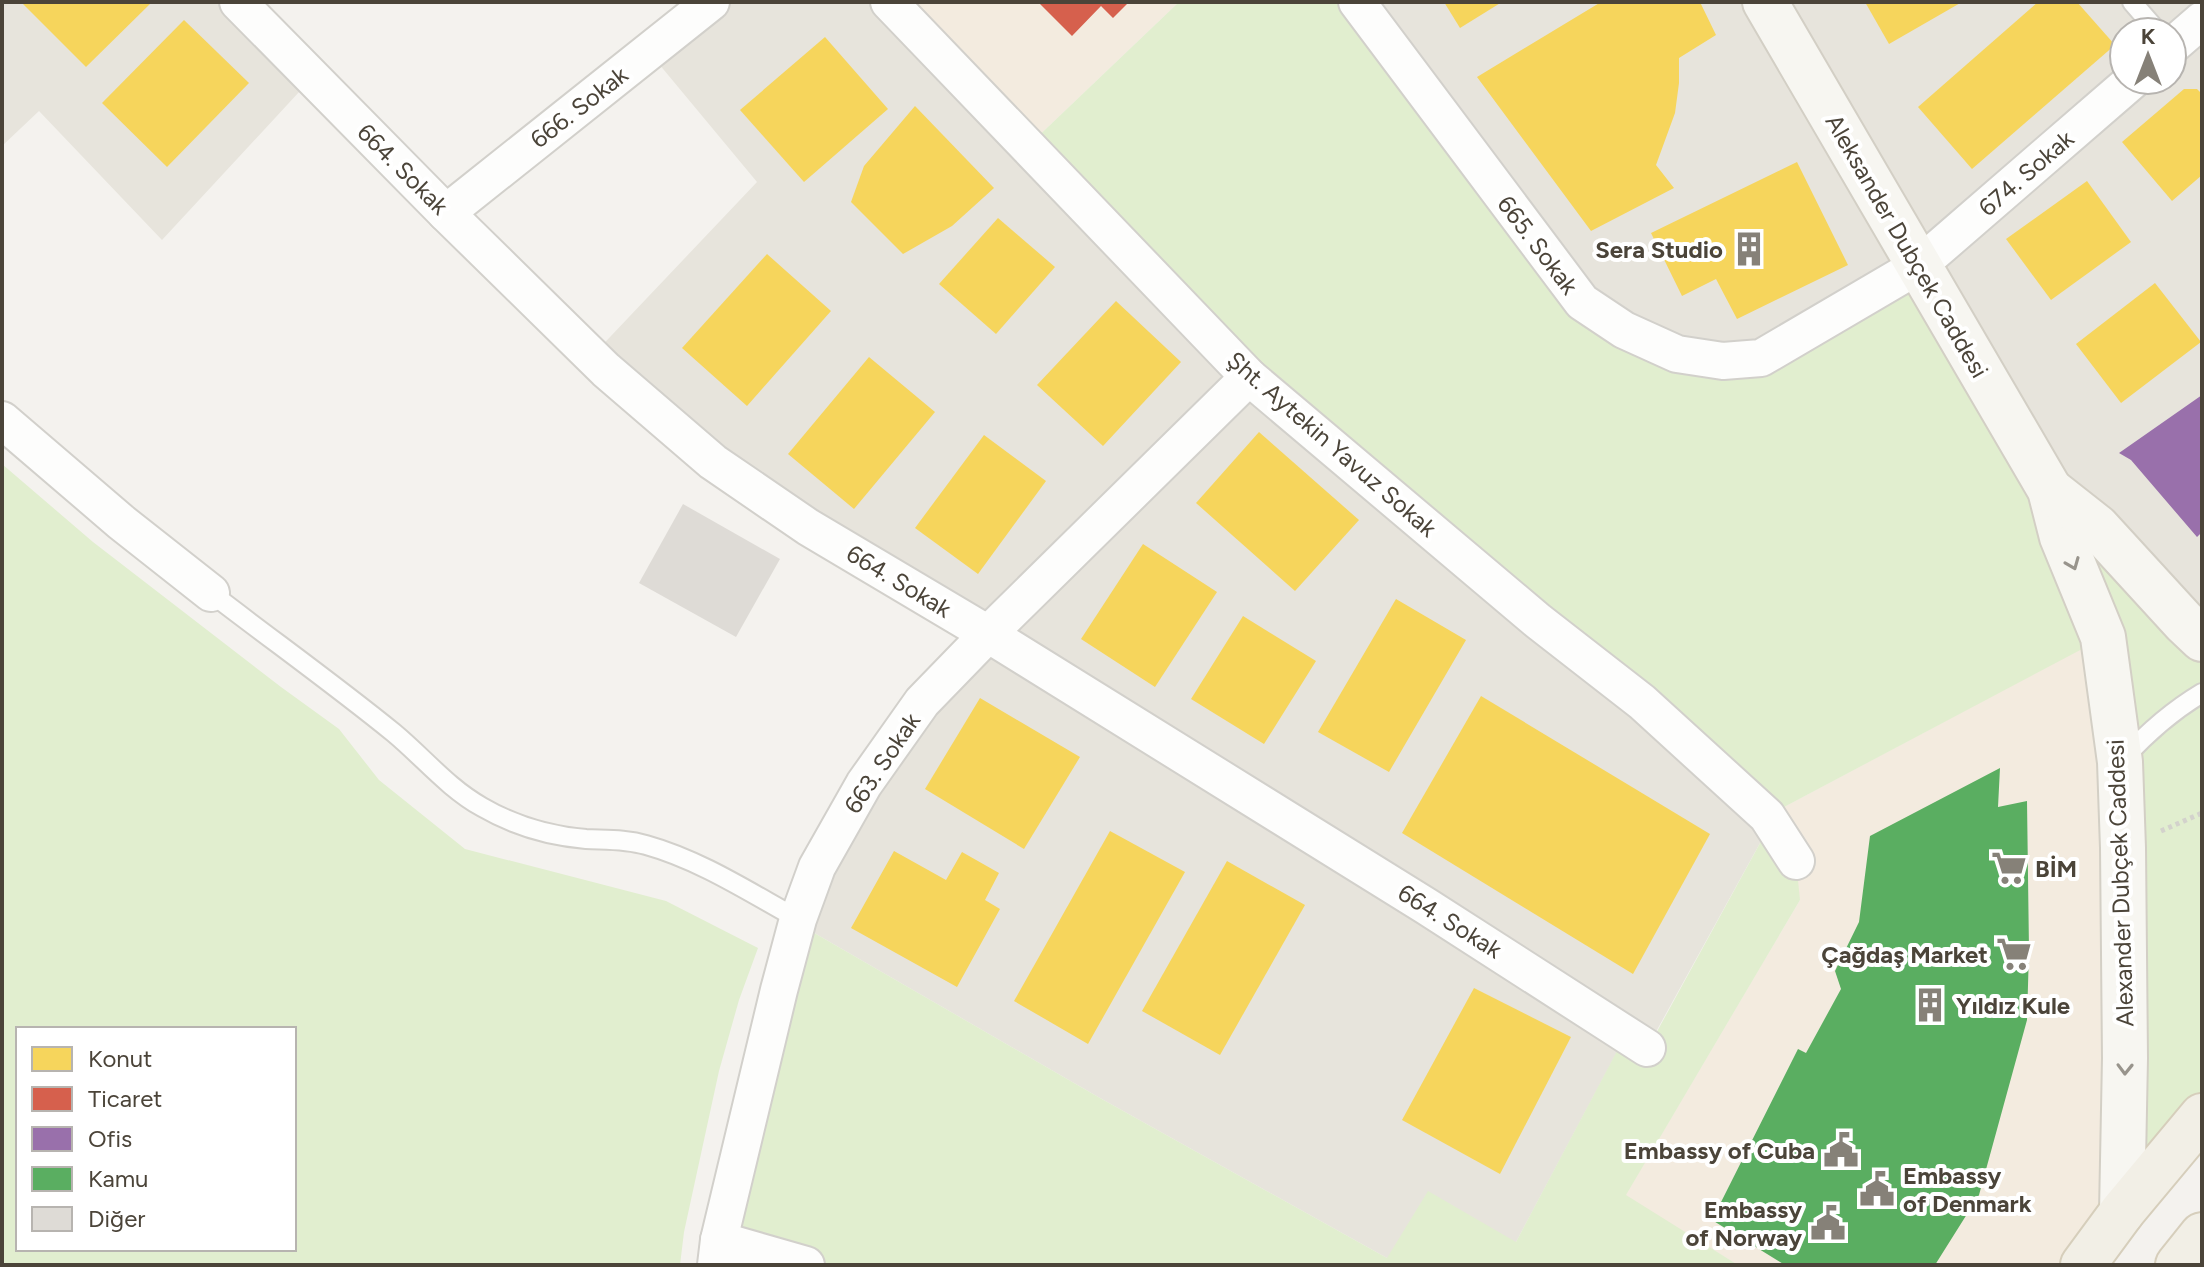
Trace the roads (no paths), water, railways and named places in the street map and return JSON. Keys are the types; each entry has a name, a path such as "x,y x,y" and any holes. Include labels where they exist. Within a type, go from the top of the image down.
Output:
{"main road":[{"name":"Aleksander Dubçek Caddesi","path":"1765,2 2050,490"},
{"path":"2050,490 2097,527 2202,639"},
{"name":"Alexander Dubçek Caddesi","path":"2050,490 2062,537 2103,637 2120,762 2125,1043 2122,1212"},
{"path":"2083,1265 2122,1212 2202,1116"},
{"path":"2178,1265 2202,1235"}],"street":[{"name":"664. Sokak","path":"238,2 606,370 713,462 808,527 988,634 1413,897 1647,1048"},
{"name":"666. Sokak","path":"446,213 711,2"},
{"name":"Şht. Aytekin Yavuz Sokak","path":"889,2 1249,377 1538,621 1642,702 1767,816 1796,861"},
{"name":"665. Sokak","path":"1357,2 1582,302 1624,330 1677,354 1723,361 1761,358 1918,266"},
{"name":"674. Sokak","path":"1918,266 2115,96"},
{"name":"663. Sokak","path":"718,1253 798,919 817,867 864,784 922,702 1249,377"},
{"path":"2,420 121,522 211,593"},
{"path":"718,1253 806,1265"}],"lane":[{"path":"2132,2 2154,16"},
{"path":"211,593 396,735 451,787 482,807 514,823 549,833 613,839 668,851 798,919"},
{"path":"2120,762 2177,708 2202,693"}],"place":[{"name":"Sera Studio","path":"1749,249"},
{"name":"BİM","path":"2009,868"},
{"name":"Çağdaş Market","path":"2014,954"},
{"name":"Yıldız Kule","path":"1930,1005"},
{"name":"Embassy of Cuba","path":"1841,1150"},
{"name":"Embassy of Denmark","path":"1877,1189"},
{"name":"Embassy of Norway","path":"1828,1223"}]}
